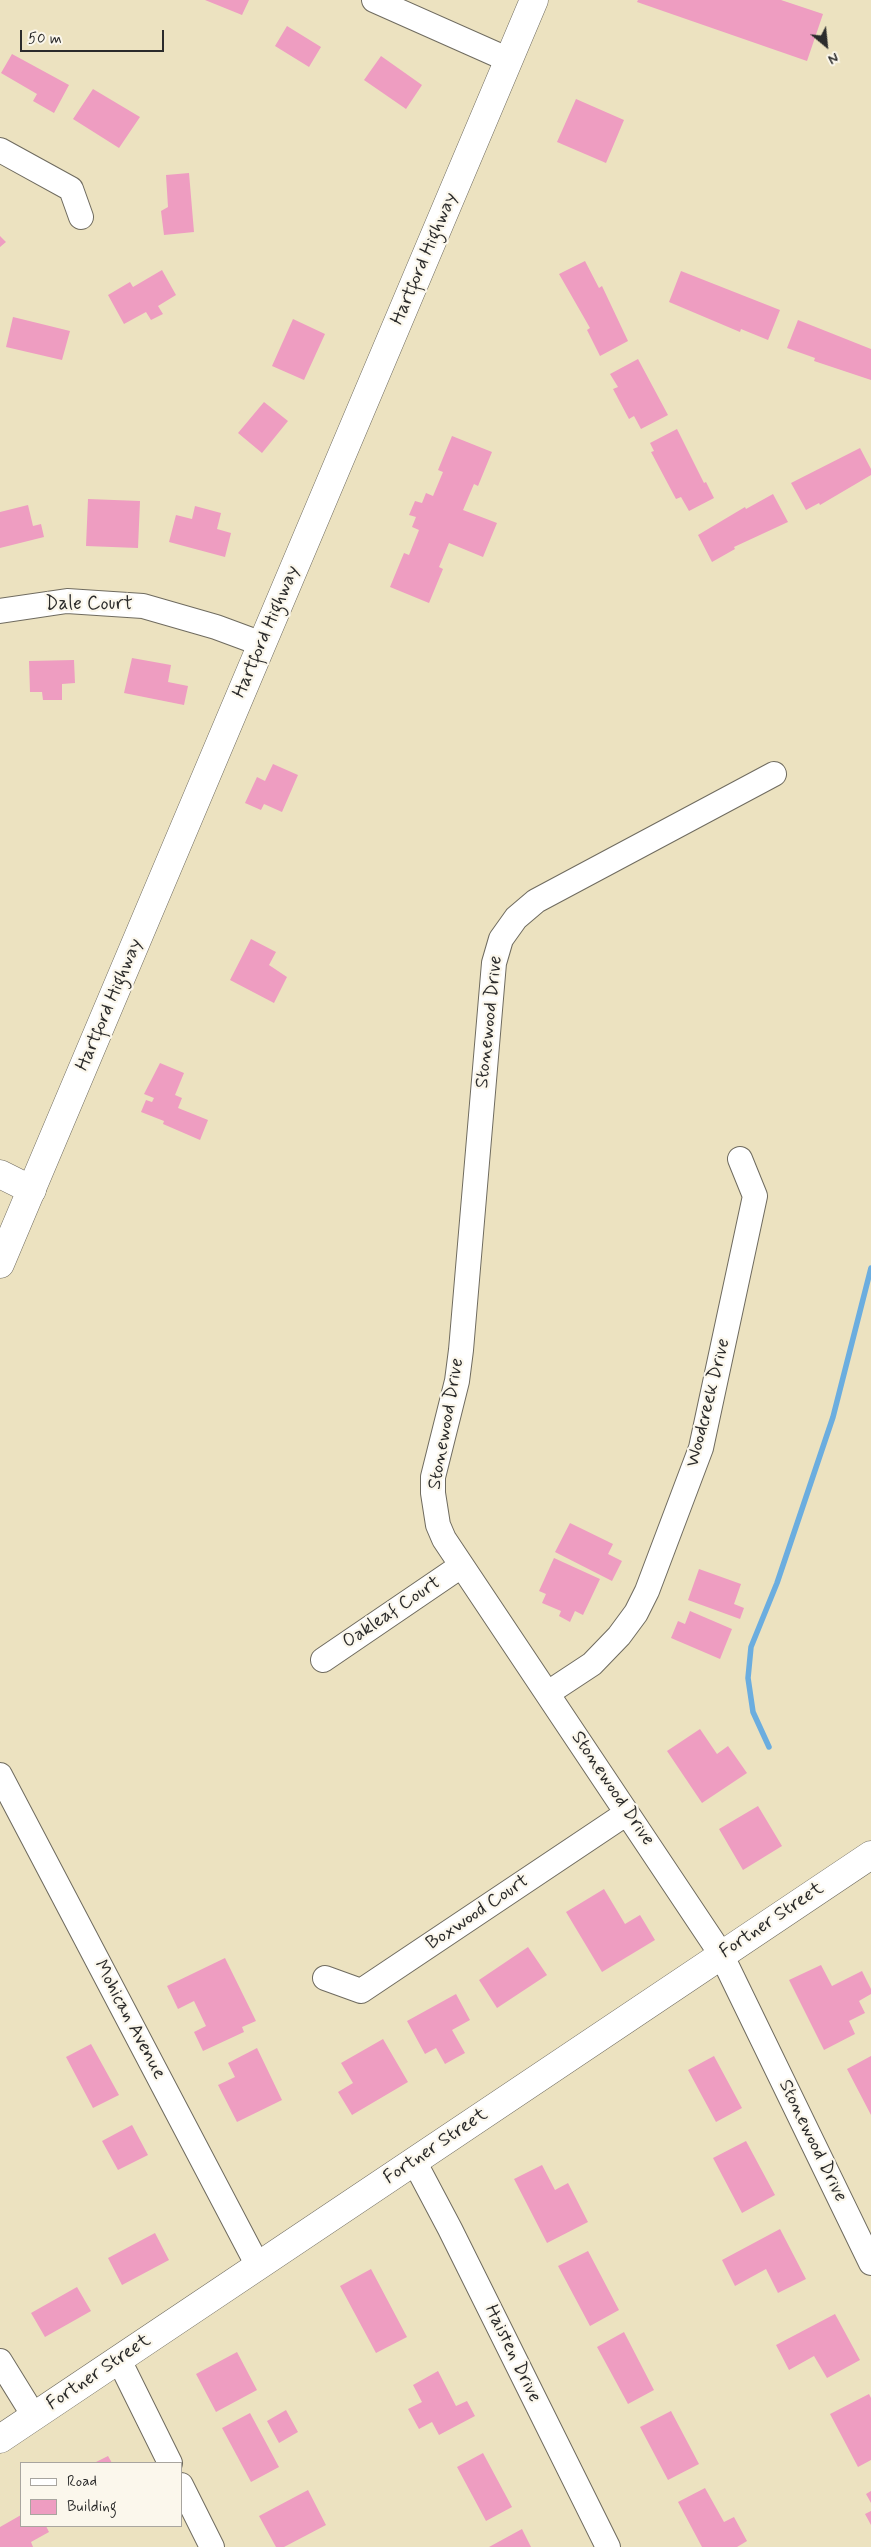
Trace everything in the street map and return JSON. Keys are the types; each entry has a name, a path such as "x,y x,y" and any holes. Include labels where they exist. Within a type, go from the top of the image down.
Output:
{"main road":[{"name":"Hartford Highway","path":"0,1264 534,0"},
{"path":"0,1174 32,1190"},
{"name":"Fortner Street","path":"0,2439 871,1855"}],"street":[{"path":"374,0 509,60"},
{"path":"0,150 70,188 81,217"},
{"name":"Dale Court","path":"0,611 67,601 143,606 216,627 262,644"},
{"name":"Stonewood Drive","path":"774,774 536,901 516,918 501,939 494,963 461,1350 457,1381 433,1477 434,1509 444,1539 461,1566 548,1693 721,1954 871,2263"},
{"name":"Woodcreek Drive","path":"548,1693 592,1664 619,1636 636,1613 647,1591 702,1448 755,1196 740,1159"},
{"name":"Oakleaf Court","path":"323,1660 461,1566"},
{"name":"Mohican Avenue","path":"0,1775 258,2266"},
{"name":"Boxwood Court","path":"325,1978 361,1991 627,1813"},
{"name":"Haisten Drive","path":"414,2161 450,2229 608,2547"},
{"path":"119,2360 170,2462"},
{"path":"0,2361 34,2416"},
{"path":"182,2488 212,2547"}],"building":[{"path":"205,0 249,0 242,15"},
{"path":"638,0 781,0 823,14 807,61 637,2"},
{"path":"287,26 321,47 309,67 275,46"},
{"path":"12,54 69,85 54,113 33,101 37,94 1,73"},
{"path":"381,56 422,85 406,109 364,80"},
{"path":"93,89 140,117 119,148 73,119"},
{"path":"576,99 624,120 606,163 557,142"},
{"path":"189,173 194,232 164,235 161,211 168,207 166,175"},
{"path":"0,236 6,242 0,247"},
{"path":"585,261 599,288 602,286 628,341 600,356 587,330 590,328 559,274"},
{"path":"162,270 176,295 158,306 163,314 151,320 146,312 124,324 108,295 130,282 133,287"},
{"path":"681,271 780,310 768,340 741,329 740,332 669,302"},
{"path":"13,317 70,331 62,360 6,347"},
{"path":"293,319 325,334 304,380 272,366"},
{"path":"798,320 871,349 871,380 814,361 815,358 787,348"},
{"path":"638,359 668,415 641,429 634,416 629,419 613,389 618,387 610,374"},
{"path":"264,402 288,421 262,453 238,433"},
{"path":"677,429 704,483 706,482 714,498 689,511 681,497 676,499 651,452 654,451 650,443"},
{"path":"452,436 492,452 478,486 474,484 463,510 497,523 483,557 449,543 439,567 443,569 429,603 390,587 404,553 409,555 419,530 412,527 416,517 409,515 415,501 422,503 426,493 433,496 443,472 438,470"},
{"path":"860,448 871,469 871,475 820,505 819,503 806,510 791,483"},
{"path":"773,494 788,522 734,547 735,549 712,562 698,535 745,507 746,509"},
{"path":"88,499 140,501 138,548 86,546"},
{"path":"28,505 33,526 41,524 44,537 0,548 0,512"},
{"path":"195,506 221,513 217,529 231,533 225,557 169,542 176,515 192,519"},
{"path":"132,658 171,665 168,682 188,686 184,705 124,693"},
{"path":"74,660 75,683 62,684 62,700 43,700 42,692 30,692 29,661"},
{"path":"273,764 298,775 282,812 264,804 261,810 245,803 257,777 265,781"},
{"path":"251,939 276,952 269,965 287,977 274,1003 230,980"},
{"path":"160,1063 184,1073 175,1095 182,1098 178,1108 208,1120 200,1140 163,1124 164,1121 141,1112 146,1100 152,1102 154,1098 144,1094"},
{"path":"570,1523 613,1544 608,1554 622,1561 612,1581 555,1552"},
{"path":"554,1558 600,1579 583,1615 575,1611 570,1622 559,1616 561,1611 542,1603 546,1594 539,1591"},
{"path":"699,1569 741,1584 734,1604 744,1608 740,1619 688,1600"},
{"path":"690,1611 732,1629 720,1659 671,1638 678,1621 685,1624"},
{"path":"700,1729 717,1754 728,1746 747,1773 702,1803 667,1751"},
{"path":"758,1806 782,1846 743,1870 719,1829"},
{"path":"604,1889 625,1924 640,1915 655,1940 602,1972 566,1912"},
{"path":"528,1947 547,1975 497,2008 479,1980"},
{"path":"225,1958 256,2021 242,2027 244,2032 203,2051 194,2032 206,2026 194,2001 178,2009 167,1986"},
{"path":"821,1965 832,1986 862,1971 871,1989 871,1994 859,2001 865,2013 849,2021 855,2034 824,2050 789,1980"},
{"path":"456,1994 470,2020 452,2030 465,2053 445,2064 436,2048 425,2054 407,2021"},
{"path":"383,2039 408,2082 352,2115 338,2092 353,2083 341,2063"},
{"path":"91,2044 119,2095 93,2108 66,2057"},
{"path":"257,2048 282,2100 237,2122 218,2085 235,2077 228,2063"},
{"path":"714,2056 742,2108 716,2122 688,2070"},
{"path":"871,2056 871,2115 847,2069"},
{"path":"132,2125 148,2155 118,2170 102,2141"},
{"path":"746,2141 775,2195 742,2213 713,2158"},
{"path":"542,2165 555,2190 568,2183 588,2222 547,2243 514,2179"},
{"path":"780,2229 806,2279 778,2293 766,2269 735,2286 722,2260"},
{"path":"155,2233 169,2260 122,2285 108,2258"},
{"path":"588,2251 619,2310 590,2326 558,2266"},
{"path":"371,2269 407,2337 376,2353 340,2286"},
{"path":"77,2287 91,2311 45,2337 31,2313"},
{"path":"835,2314 860,2360 827,2378 814,2356 789,2370 776,2345"},
{"path":"624,2332 654,2390 628,2404 597,2347"},
{"path":"237,2352 257,2390 216,2412 196,2374"},
{"path":"438,2371 456,2406 467,2401 475,2416 439,2435 432,2422 419,2429 408,2409 422,2402 413,2385"},
{"path":"869,2394 871,2398 871,2460 858,2467 830,2414"},
{"path":"286,2410 298,2432 279,2443 267,2421"},
{"path":"671,2411 699,2464 668,2480 640,2427"},
{"path":"250,2413 279,2467 251,2482 222,2428"},
{"path":"483,2453 512,2507 486,2521 457,2467"},
{"path":"108,2456 111,2462 96,2462"},
{"path":"705,2488 724,2522 734,2517 747,2541 737,2547 702,2547 678,2502"},
{"path":"308,2490 326,2525 284,2547 276,2547 259,2516"},
{"path":"871,2491 871,2503 866,2494"},
{"path":"871,2511 871,2525 865,2514"},
{"path":"20,2516 20,2527 46,2527 49,2532 31,2542 33,2547 0,2547 0,2527"},
{"path":"522,2529 531,2547 489,2547"}],"waterway":[{"path":"769,1747 753,1712 748,1678 751,1647 777,1583 833,1417 871,1268"}]}
